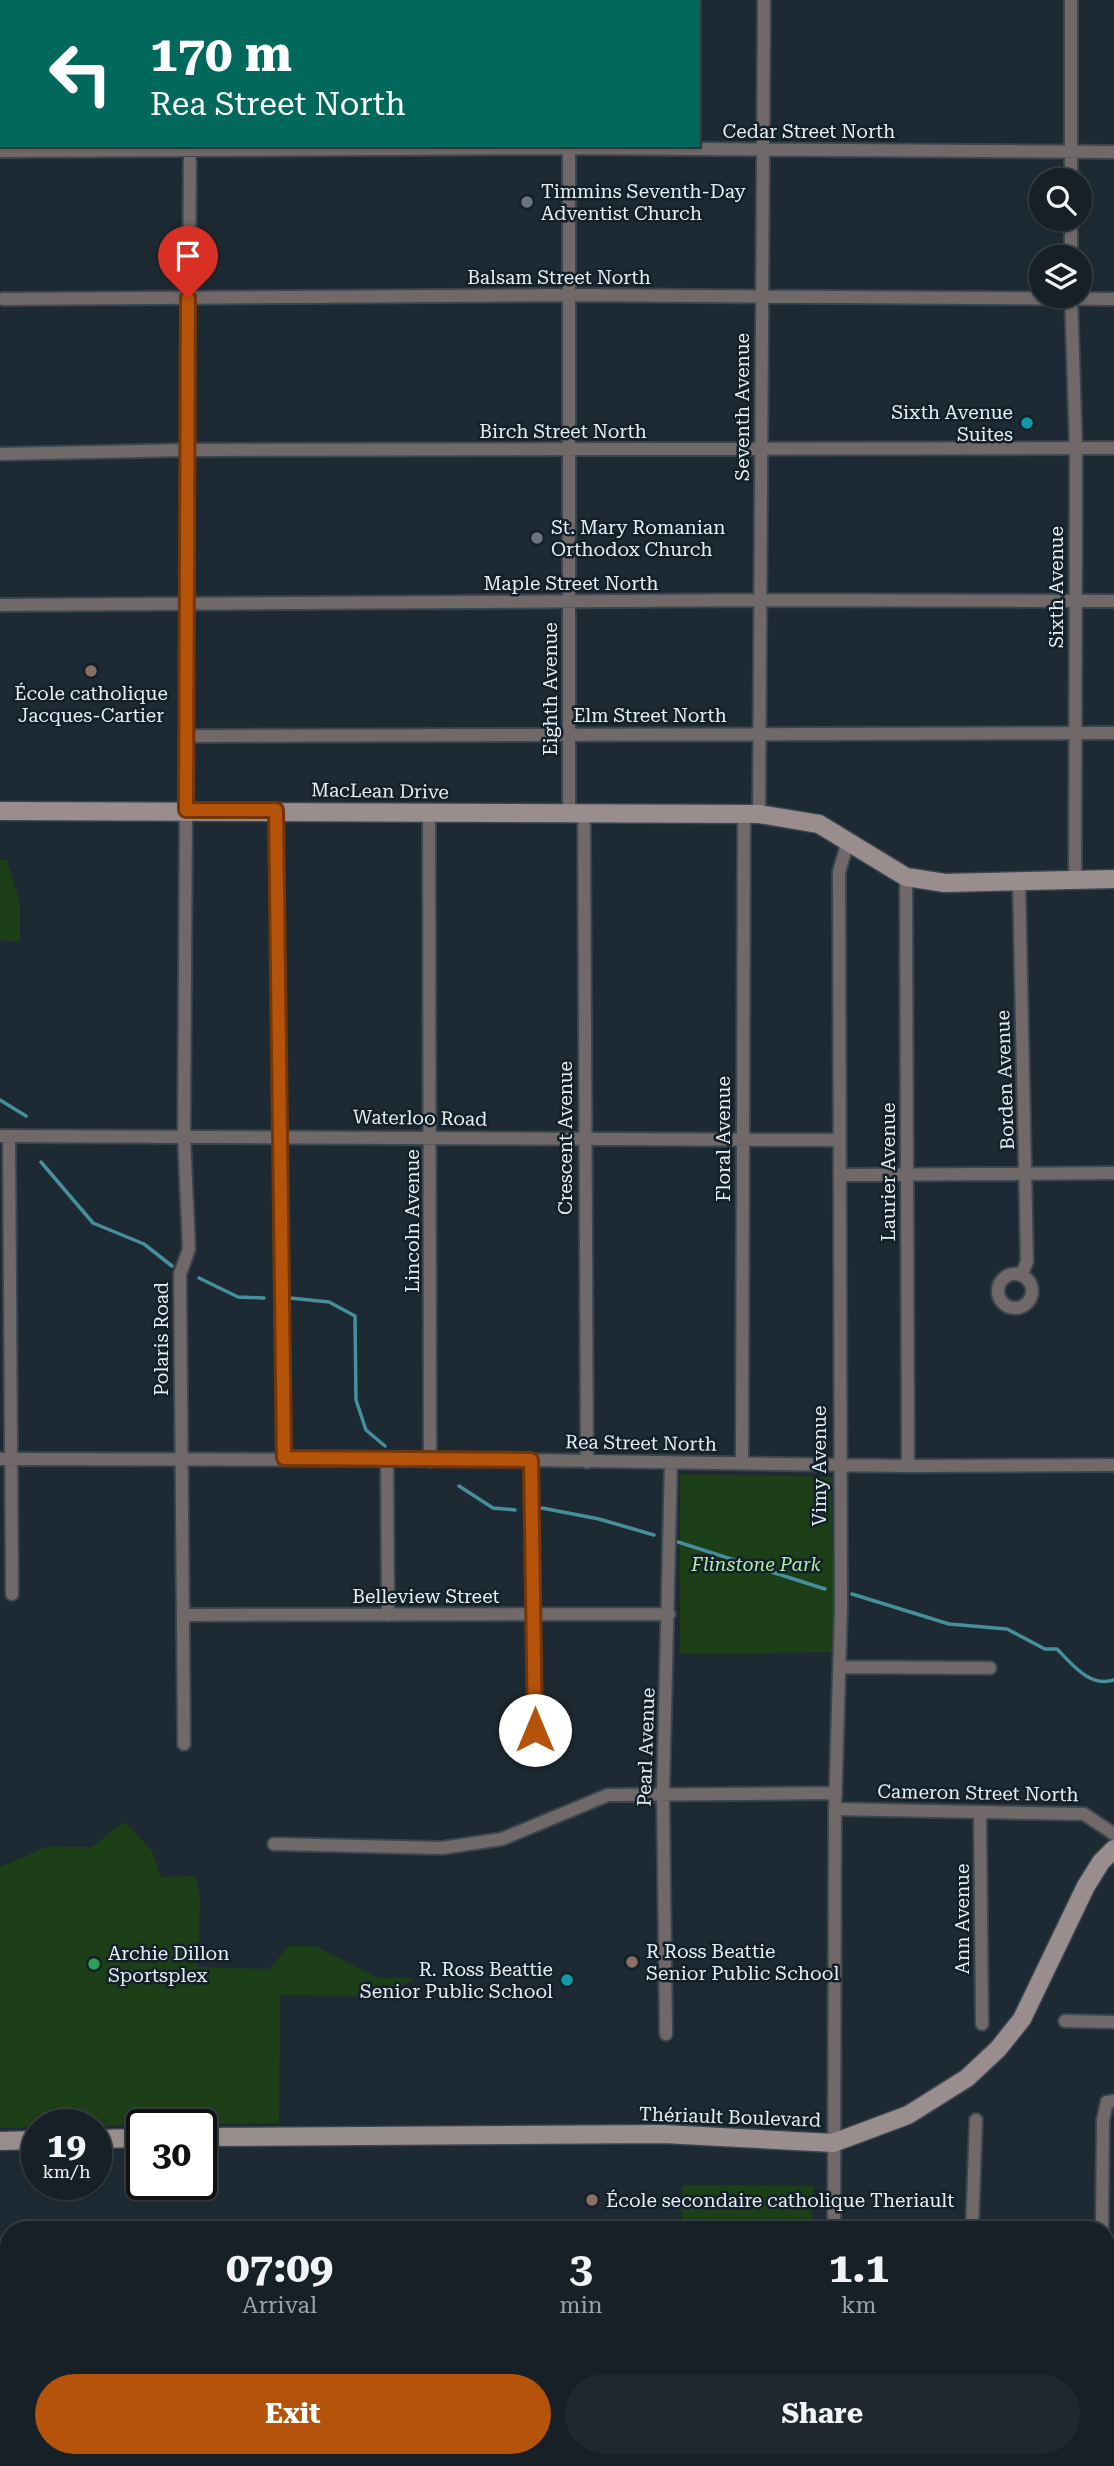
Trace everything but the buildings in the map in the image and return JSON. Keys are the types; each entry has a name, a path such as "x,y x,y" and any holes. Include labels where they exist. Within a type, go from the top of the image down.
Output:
{"street":[{"name":"Seventh Avenue","path":"752,815 759,734 764,0"},
{"path":"1071,0 1071,168"},
{"name":"Cedar Street North","path":"0,151 569,147 1114,152"},
{"name":"Eighth Avenue","path":"569,147 569,735 577,814"},
{"name":"Polaris Road","path":"184,1744 180,1274 189,1249 184,1136 190,148"},
{"name":"Balsam Street North","path":"3,299 569,295 1029,298"},
{"name":"Balsam Street North","path":"1092,298 1114,299"},
{"name":"Sixth Avenue","path":"1071,308 1076,448 1075,879"},
{"name":"Birch Street North","path":"6,454 188,450 1114,448"},
{"name":"Maple Street North","path":"0,605 760,600 1114,601"},
{"name":"Elm Street North","path":"186,736 1114,733"},
{"path":"276,810 284,1458"},
{"name":"MacLean Drive","path":"0,811 276,810 429,814 752,815"},
{"name":"Lincoln Avenue","path":"429,814 432,1138 430,1461"},
{"name":"Crescent Avenue","path":"577,814 587,1462"},
{"path":"752,815 819,824 906,877 945,883 1114,879"},
{"name":"Floral Avenue","path":"741,1464 742,1140 752,815"},
{"name":"Vimy Avenue","path":"834,2221 842,1175 839,1140 839,872 848,841"},
{"name":"Laurier Avenue","path":"906,877 908,1466"},
{"name":"Borden Avenue","path":"1019,882 1027,1172 1027,1262 1021,1275"},
{"name":"Waterloo Road","path":"5,1136 280,1135 584,1140 839,1140"},
{"path":"5,1136 5,1459 12,1594"},
{"path":"842,1175 1114,1173"},
{"name":"Rea Street North","path":"5,1459 284,1458 840,1466 1114,1465"},
{"path":"531,1460 535,1730"},
{"path":"387,1461 388,1615"},
{"name":"Pearl Avenue","path":"666,2034 663,1794 671,1462"},
{"name":"Belleview Street","path":"183,1615 669,1614"},
{"path":"840,1667 990,1668"},
{"path":"274,1844 442,1848 502,1839 608,1795 836,1793"},
{"name":"Cameron Street North","path":"835,1809 1084,1814 1114,1834"},
{"name":"Ann Avenue","path":"980,1813 982,2024"},
{"name":"Thériault Boulevard","path":"217,2137 663,2134 833,2143 908,2115 967,2078 998,2049 1022,2019 1086,1886 1101,1862 1114,1849"},
{"path":"1065,2021 1114,2022"},
{"path":"1102,2221 1103,2120 1107,2102 1114,2101"},
{"path":"972,2221 976,2120"},
{"path":"0,2141 21,2140"}],"green space":[{"path":"0,860 7,860 20,903 20,942 0,940"},
{"name":"Flinstone Park","path":"680,1474 832,1477 834,1652 680,1654"},
{"path":"125,1822 152,1851 161,1877 195,1876 200,1898 198,1967 269,1969 289,1946 315,1946 378,1978 414,1978 386,1996 280,1995 279,2123 217,2124 217,2109 126,2109 126,2126 112,2126 112,2109 21,2109 21,2128 0,2128 0,1867 49,1846 91,1847"},
{"path":"682,2185 813,2186 812,2221 682,2221"}],"waterway":[{"path":"0,1100 26,1116"},
{"path":"41,1162 93,1223 144,1244 172,1266"},
{"path":"199,1278 238,1297 264,1298"},
{"path":"290,1298 329,1302 355,1316 356,1400 366,1430 385,1446"},
{"path":"459,1486 493,1508 515,1510"},
{"path":"542,1508 599,1519 654,1535"},
{"path":"678,1542 825,1589"},
{"path":"852,1594 949,1624 1007,1629 1045,1649 1057,1649 1089,1678 1105,1682 1114,1680"}],"place":[{"name":"Timmins Seventh-Day Adventist Church","path":"527,202"},
{"name":"Sixth Avenue Suites","path":"1027,423"},
{"name":"St. Mary Romanian Orthodox Church","path":"537,538"},
{"name":"École catholique Jacques-Cartier","path":"91,671"},
{"name":"R Ross Beattie Senior Public School","path":"632,1962"},
{"name":"Archie Dillon Sportsplex","path":"94,1964"},
{"name":"R. Ross Beattie Senior Public School","path":"567,1980"},
{"name":"École secondaire catholique Theriault","path":"592,2200"}],"route":[{"path":"188,298 186,810 276,810 284,1458 387,1461 531,1460 535,1730"}]}
